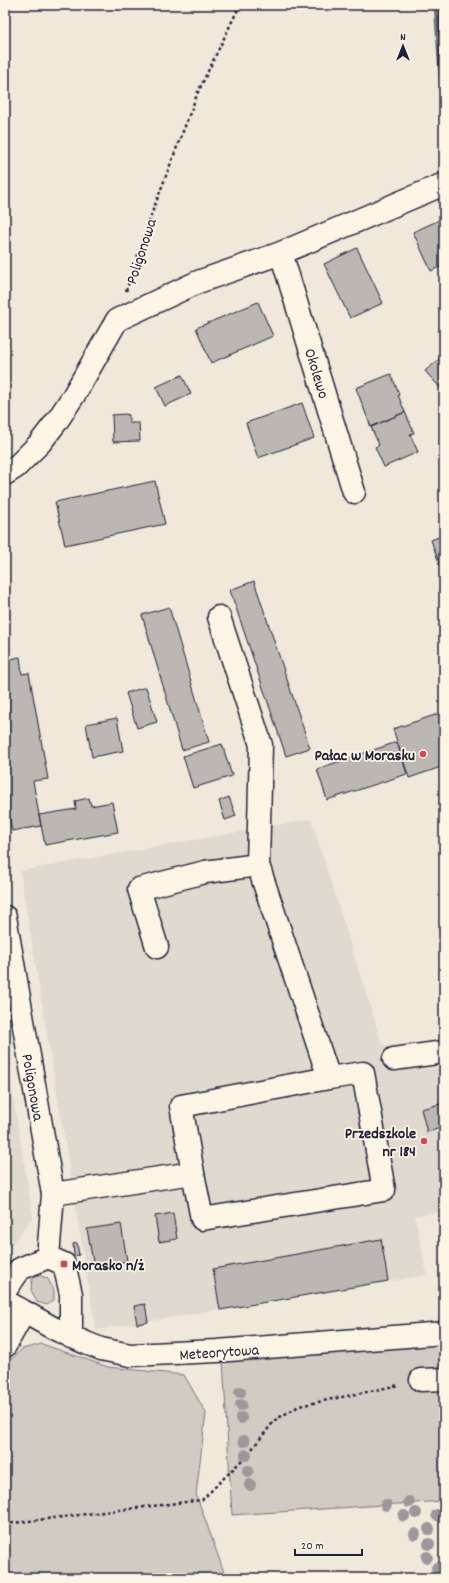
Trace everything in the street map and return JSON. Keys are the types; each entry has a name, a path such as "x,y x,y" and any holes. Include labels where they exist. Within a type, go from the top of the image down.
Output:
{"street":[{"path":"5,474 16,467 40,443 57,421 74,395 117,320 198,282 281,253 444,184"},
{"name":"Okolewo","path":"281,253 354,492"},
{"path":"220,617 261,745 258,865 329,1078"},
{"path":"156,947 139,889 205,872 258,865"},
{"name":"Poligonowa","path":"5,917 52,1194 48,1257"},
{"path":"394,1059 444,1052"},
{"path":"363,1073 384,1190 202,1219 194,1173 181,1106 363,1073"},
{"path":"52,1194 194,1173"},
{"path":"5,1291 20,1269 48,1257 64,1264 71,1294 70,1337"},
{"name":"Meteorytowa","path":"5,1301 70,1337 101,1348 130,1355 216,1351 444,1333"},
{"path":"5,1346 24,1312"},
{"path":"421,1380 444,1379"}],"path":[{"name":"Poligonowa","path":"117,320 153,210 198,92 240,5"},
{"path":"5,1524 202,1500 248,1454 275,1420 299,1406 421,1380"}],"shaded area":[{"path":"311,819 382,1044 391,1048 394,1070 444,1068 444,1211 415,1216 427,1275 96,1330 20,871"},
{"path":"5,1048 33,1217 9,1248 5,1249"},
{"path":"38,1275 47,1278 54,1290 54,1300 47,1305 37,1302 31,1290 32,1279"},
{"path":"42,1344 108,1367 184,1375 206,1413 196,1494 226,1578 5,1578 5,1365 22,1349"},
{"path":"444,1344 444,1501 232,1515 223,1361"}],"building":[{"path":"444,218 444,265 431,271 413,232"},
{"path":"357,248 383,303 350,318 324,264"},
{"path":"258,302 273,336 211,363 196,328"},
{"path":"444,355 444,392 425,371"},
{"path":"391,374 405,412 371,427 356,388"},
{"path":"182,375 191,394 165,406 156,387"},
{"path":"302,403 314,438 258,458 246,423"},
{"path":"405,412 414,433 410,434 418,452 384,467 375,447 379,445 371,427"},
{"path":"112,415 129,415 129,423 139,423 140,441 113,442"},
{"path":"155,481 165,524 65,545 55,502"},
{"path":"444,535 444,577 431,540"},
{"path":"254,581 310,748 286,756 230,590"},
{"path":"169,607 209,742 182,750 142,615"},
{"path":"20,657 22,674 29,673 48,779 33,781 41,826 12,831 5,793 5,660"},
{"path":"146,687 157,722 137,728 126,693"},
{"name":"Pałac w Morasku","path":"444,712 444,766 409,778 393,729"},
{"path":"117,718 123,751 92,757 86,724"},
{"path":"397,742 407,774 327,800 317,769"},
{"path":"222,744 232,776 193,788 183,756"},
{"path":"229,797 236,816 225,820 219,801"},
{"path":"89,798 91,806 112,802 118,832 45,845 39,815 76,809 75,801"},
{"path":"444,1103 444,1127 427,1132 421,1109"},
{"path":"173,1213 177,1239 159,1242 155,1216"},
{"path":"121,1224 127,1261 94,1267 87,1229"},
{"path":"381,1239 388,1281 220,1310 213,1269"},
{"path":"77,1243 79,1255 74,1256 73,1244"},
{"path":"145,1304 148,1322 137,1324 134,1306"}],"waterway":[{"path":"437,5 444,99"}],"place":[{"name":"Pałac w Morasku","path":"423,754"},
{"name":"Przedszkole nr 184","path":"424,1141"},
{"name":"Morasko n/ż","path":"64,1264"}]}
